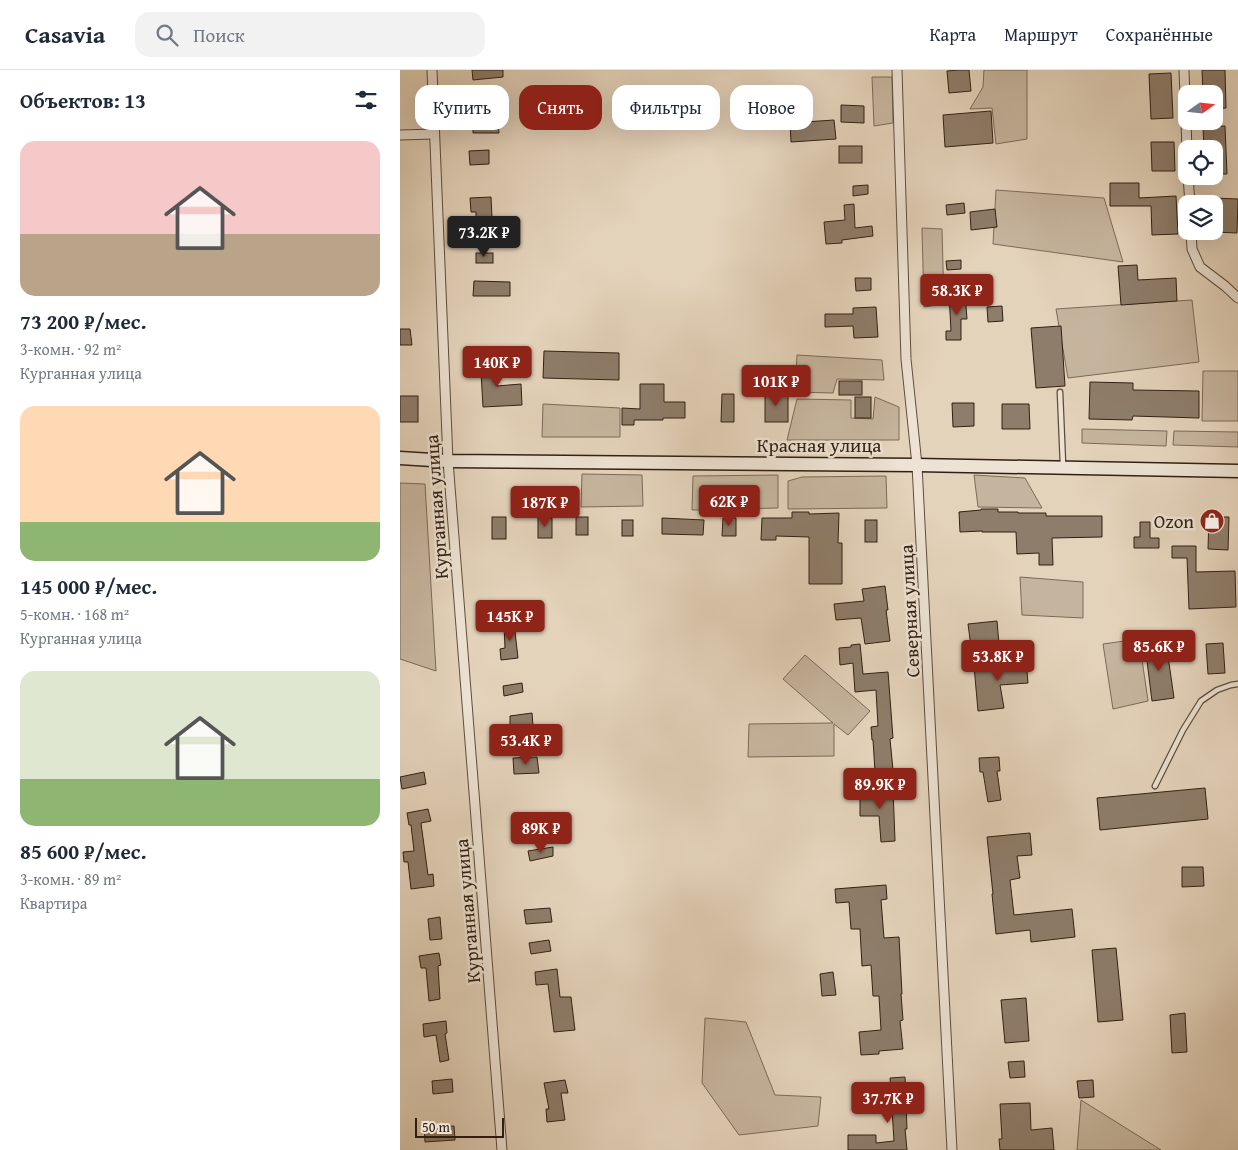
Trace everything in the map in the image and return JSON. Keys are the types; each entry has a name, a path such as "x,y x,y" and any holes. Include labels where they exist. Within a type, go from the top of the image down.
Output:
{"street":[{"name":"Курганная улица","path":"432,70 448,461 502,1150"},
{"name":"Северная улица","path":"897,70 906,359 917,465 952,1150"},
{"path":"1184,70 1187,140"},
{"path":"400,135 434,134"},
{"path":"1192,240 1192,249 1200,267 1238,298"},
{"name":"Красная улица","path":"400,458 448,461 917,465 1238,471"}],"lane":[{"path":"1060,392 1063,467"},
{"path":"1155,786 1183,730 1201,701 1217,690 1238,684"}],"shaded area":[{"path":"984,70 1027,70 1027,139 996,144 992,108 970,109 983,87"},
{"path":"872,77 892,77 893,123 874,126"},
{"path":"996,190 1104,198 1123,262 993,244"},
{"path":"922,228 942,229 944,304 924,307"},
{"path":"1192,300 1199,362 1068,378 1056,309"},
{"path":"797,355 882,360 884,380 837,379 833,393 795,392"},
{"path":"1203,371 1238,371 1238,421 1202,421"},
{"path":"875,397 899,407 899,440 787,440 797,399 851,400 851,418 873,419"},
{"path":"543,404 620,408 620,437 542,437"},
{"path":"1082,429 1167,431 1166,446 1082,443"},
{"path":"1174,431 1238,432 1238,447 1173,445"},
{"path":"582,474 642,475 643,506 581,507"},
{"path":"778,475 778,508 692,510 693,476"},
{"path":"974,475 1025,478 1042,508 978,507"},
{"path":"886,476 887,508 788,509 788,481 802,477"},
{"path":"400,483 425,484 436,671 400,659"},
{"path":"1020,577 1083,582 1083,618 1022,615"},
{"path":"1139,639 1148,701 1113,709 1103,644"},
{"path":"805,655 870,711 848,735 834,724 834,756 748,757 749,724 833,723 783,679"},
{"path":"705,1018 746,1022 775,1095 821,1097 818,1126 739,1135 702,1083"},
{"path":"1081,1100 1161,1150 1077,1150"}],"building":[{"path":"472,70 503,70 503,77 473,80"},
{"path":"969,70 971,91 949,93 947,71"},
{"path":"1202,70 1225,70 1226,108 1223,108 1223,85 1203,85"},
{"path":"1171,73 1173,118 1151,119 1149,74"},
{"path":"841,105 864,106 864,123 841,122"},
{"path":"991,111 993,143 945,147 943,115"},
{"path":"834,120 836,139 791,142 790,130 813,130 813,121"},
{"path":"1223,126 1225,126 1227,174 1223,174 1223,140 1204,140 1203,130 1223,130"},
{"path":"473,130 499,130 499,133 473,133"},
{"path":"1151,142 1174,142 1175,171 1152,171"},
{"path":"839,146 862,146 862,163 839,163"},
{"path":"489,150 489,164 470,165 469,151"},
{"path":"1110,183 1139,183 1139,198 1176,196 1178,234 1152,235 1151,206 1110,206"},
{"path":"868,185 868,194 853,196 853,186"},
{"path":"491,197 492,217 495,217 496,230 476,230 476,212 471,212 470,198"},
{"path":"1223,198 1238,199 1237,233 1223,232"},
{"path":"964,203 965,213 947,215 946,205"},
{"path":"854,204 855,228 872,226 873,236 842,240 842,243 826,244 824,222 845,220 844,205"},
{"path":"995,209 997,227 971,230 970,212"},
{"path":"476,253 493,253 493,263 476,263"},
{"path":"961,260 961,269 947,270 946,261"},
{"path":"1137,265 1138,280 1176,278 1177,301 1121,305 1118,266"},
{"path":"855,278 871,278 871,290 856,291"},
{"path":"474,281 510,282 510,296 473,296"},
{"path":"949,294 965,294 967,319 961,319 961,340 946,340 946,331 951,331"},
{"path":"1002,306 1003,321 988,322 987,307"},
{"path":"876,307 878,337 854,338 853,326 825,327 825,314 853,314 853,308"},
{"path":"1061,326 1065,386 1036,388 1031,328"},
{"path":"400,329 410,329 412,345 400,345"},
{"path":"544,351 619,353 619,380 543,378"},
{"path":"476,361 496,361 497,386 521,384 522,405 483,407 481,372 477,373"},
{"path":"839,381 862,381 862,395 839,395"},
{"path":"1090,382 1133,383 1133,390 1199,391 1199,418 1133,416 1132,420 1089,419"},
{"path":"640,384 664,384 664,402 685,402 685,418 634,420 634,425 622,425 622,408 640,409"},
{"path":"765,392 788,392 788,422 765,422"},
{"path":"722,394 734,394 734,422 721,422"},
{"path":"400,396 418,396 418,422 400,422"},
{"path":"855,397 871,397 871,418 855,418"},
{"path":"952,403 974,403 974,426 953,427"},
{"path":"1002,404 1029,404 1030,429 1002,429"},
{"path":"998,509 998,512 1046,513 1046,516 1102,516 1102,537 1052,538 1053,565 1039,565 1039,553 1017,554 1016,532 960,532 959,512"},
{"path":"792,512 809,512 809,514 839,513 838,543 842,543 842,584 809,584 809,537 776,536 776,540 761,540 762,518 792,518"},
{"path":"492,517 506,517 506,539 492,539"},
{"path":"576,517 588,517 588,535 576,535"},
{"path":"1209,517 1229,517 1228,550 1208,549"},
{"path":"538,518 552,518 552,538 538,538"},
{"path":"662,518 704,520 703,535 662,534"},
{"path":"723,518 736,518 736,536 722,536"},
{"path":"622,520 633,520 633,536 622,536"},
{"path":"865,520 877,520 877,542 865,542"},
{"path":"1140,522 1150,522 1150,538 1159,538 1159,548 1134,548 1134,537 1140,537"},
{"path":"1172,546 1196,546 1196,572 1235,571 1236,607 1189,609 1187,558 1172,558"},
{"path":"885,586 890,641 865,644 861,618 836,620 834,604 864,601 862,589"},
{"path":"516,621 517,631 515,632 518,658 501,660 500,649 505,648 504,622"},
{"path":"997,621 999,644 971,647 968,624"},
{"path":"1166,642 1174,698 1152,701 1145,645"},
{"path":"1223,643 1225,673 1208,674 1206,644"},
{"path":"860,644 863,674 888,672 893,738 890,739 893,770 875,771 871,727 878,726 876,690 855,692 853,663 840,665 839,648"},
{"path":"1026,659 1028,683 1000,685 1004,708 978,711 974,666"},
{"path":"522,683 523,692 504,696 503,686"},
{"path":"532,713 533,726 510,728 510,716"},
{"path":"537,757 539,773 514,774 513,758"},
{"path":"999,757 1000,771 997,771 1001,800 988,802 983,772 980,772 979,758"},
{"path":"424,772 426,784 402,789 400,777"},
{"path":"1205,788 1208,819 1100,830 1097,798"},
{"path":"893,789 895,841 881,842 879,816 860,816 860,790"},
{"path":"428,809 431,821 421,823 428,875 433,874 434,886 411,889 408,862 404,862 403,852 414,851 411,825 409,825 407,813"},
{"path":"535,814 536,827 518,829 517,816"},
{"path":"1030,833 1032,855 1017,856 1020,878 1010,880 1014,915 1072,909 1075,937 1031,942 1030,930 996,934 987,837"},
{"path":"553,847 553,856 530,861 528,851"},
{"path":"1182,867 1203,867 1204,886 1182,887"},
{"path":"886,885 887,899 881,900 884,938 899,937 903,1020 900,1021 903,1049 879,1051 879,1054 861,1055 859,1032 881,1030 879,996 873,996 871,965 862,966 860,929 851,929 849,902 836,903 835,889"},
{"path":"550,908 552,922 526,924 524,910"},
{"path":"440,917 442,939 430,940 428,919"},
{"path":"549,940 551,951 531,954 529,943"},
{"path":"1116,948 1123,1020 1098,1022 1092,950"},
{"path":"439,953 441,965 438,966 440,999 429,1001 426,968 421,968 419,956"},
{"path":"557,969 560,997 571,997 575,1030 554,1032 548,984 536,985 535,972"},
{"path":"833,972 836,995 822,996 820,974"},
{"path":"1026,998 1029,1041 1005,1043 1001,1000"},
{"path":"1185,1013 1187,1052 1172,1053 1170,1015"},
{"path":"446,1021 447,1033 445,1034 449,1060 440,1062 436,1035 424,1037 423,1024"},
{"path":"1024,1061 1025,1077 1010,1078 1008,1062"},
{"path":"905,1077 907,1150 848,1150 848,1135 876,1135 876,1143 894,1141 890,1078"},
{"path":"452,1079 453,1092 433,1094 432,1081"},
{"path":"565,1080 568,1093 561,1093 565,1120 547,1122 546,1109 549,1109 544,1083"},
{"path":"1093,1080 1094,1097 1079,1098 1077,1081"},
{"path":"1030,1103 1031,1130 1052,1128 1054,1150 1000,1150 999,1139 1002,1139 1000,1104"},
{"path":"454,1126 455,1140 425,1142 424,1127"}],"place":[{"name":"Ozon","path":"1212,521"}]}
